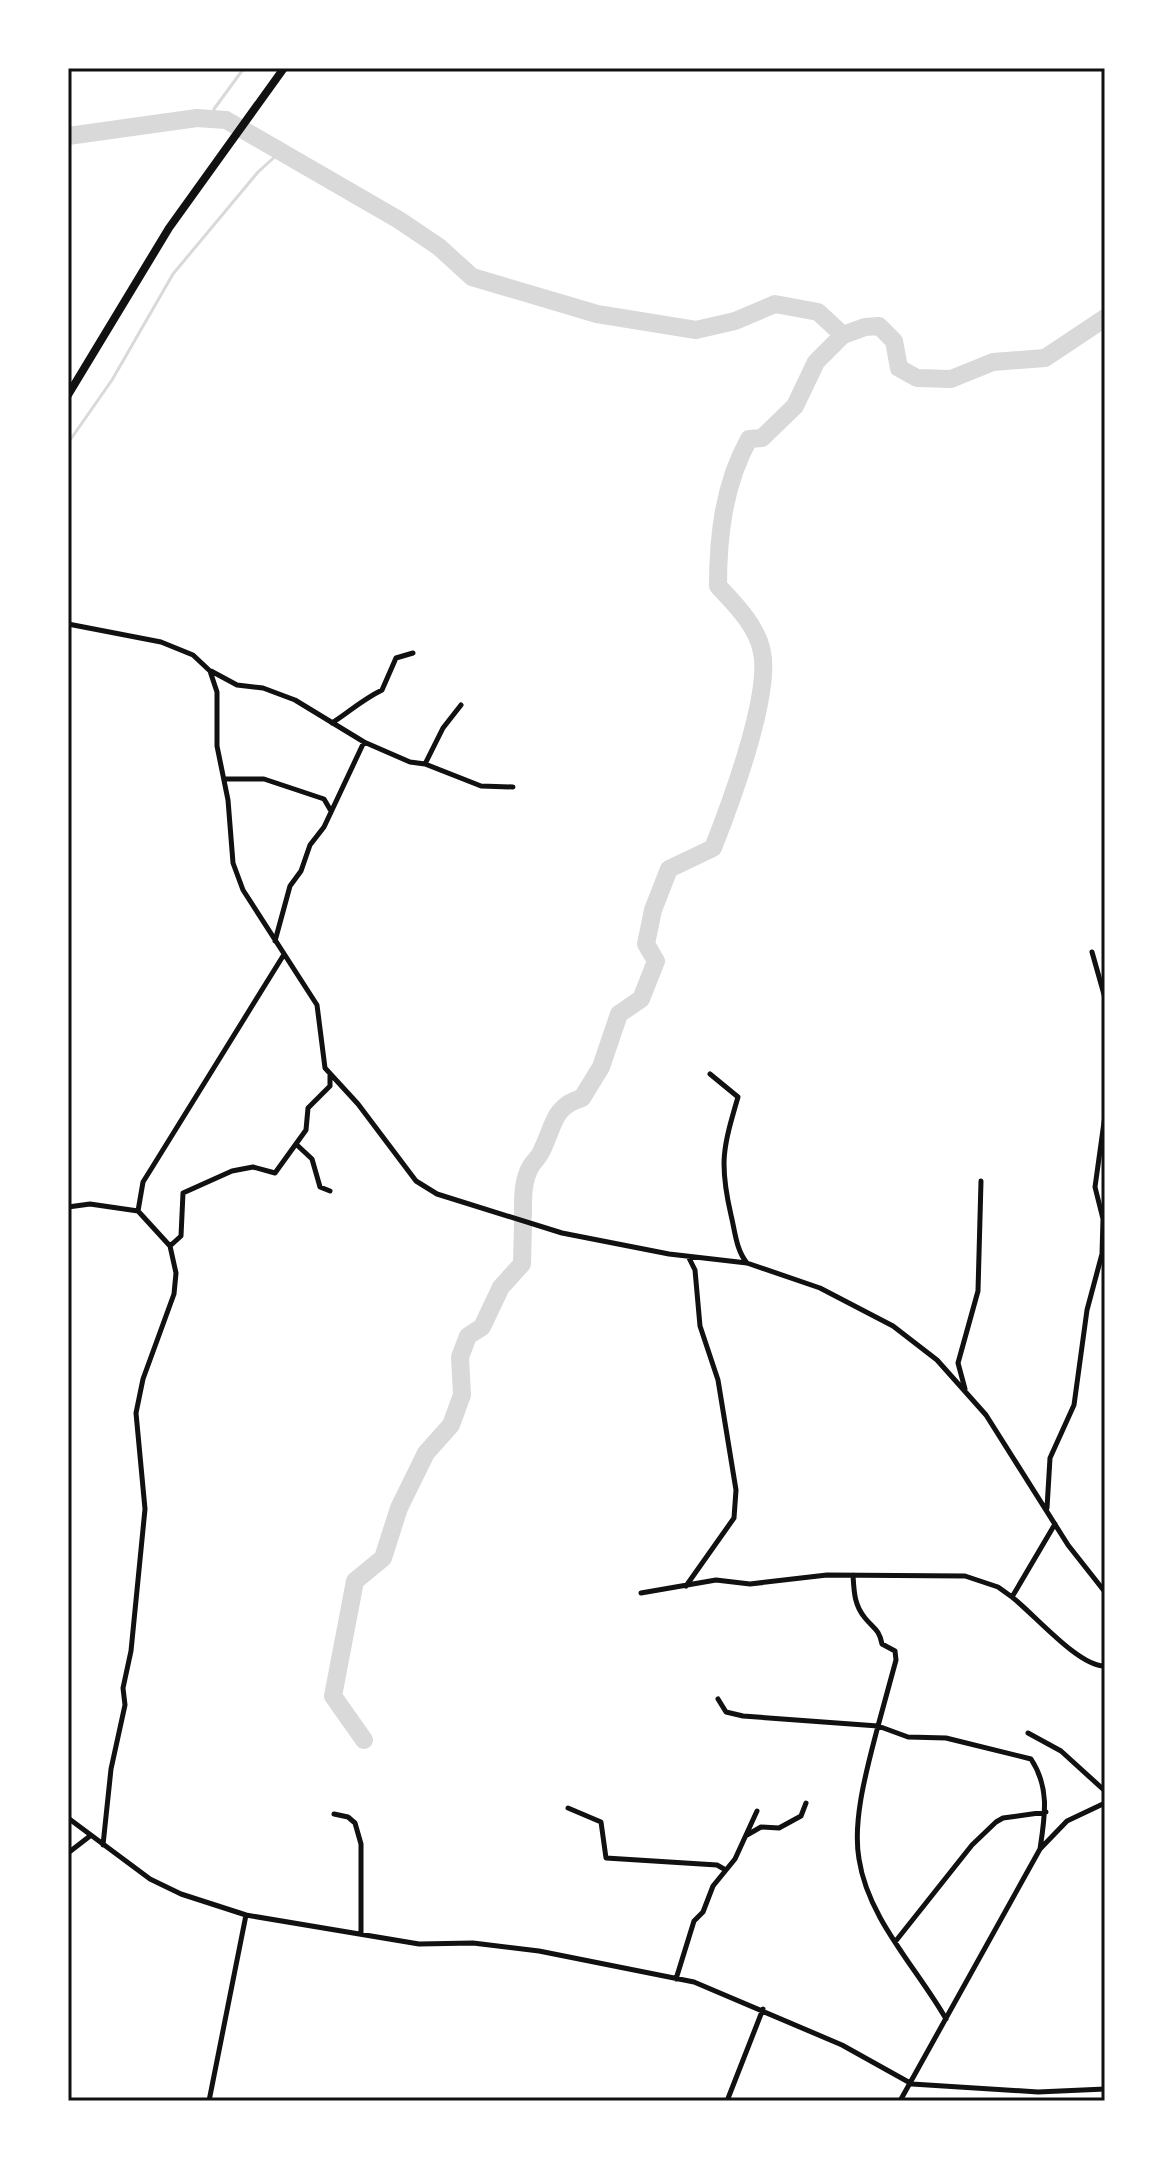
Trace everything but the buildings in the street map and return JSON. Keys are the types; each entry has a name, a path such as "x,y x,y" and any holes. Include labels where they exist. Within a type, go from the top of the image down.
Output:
{"main road":[{"path":"68,395 169,228 284,68"}],"street":[{"path":"68,624 161,642 193,655 210,671 237,685 276,692 364,742 410,762 425,764 481,786 513,787"},
{"path":"332,723 348,713 355,703 382,690 396,658 413,653"},
{"path":"210,671 217,692 217,746 225,779 233,863 243,890 317,1005 322,1060 330,1074 426,1189 562,1233 689,1257 747,1263 820,1288 872,1314 917,1343 965,1389 1024,1470 1055,1524 1105,1592"},
{"path":"425,764 443,728 461,705"},
{"path":"275,942 290,886 301,871 310,845 331,812 364,742"},
{"path":"225,779 264,779 310,793 324,799 331,812"},
{"path":"1092,952 1105,998"},
{"path":"138,1211 143,1182 283,956"},
{"path":"170,1246 181,1236 183,1193 232,1171 253,1167 275,1173 306,1130 308,1108 330,1086 330,1074"},
{"path":"710,1074 738,1097 724,1144 721,1174 742,1256 747,1263"},
{"path":"1102,1254 1103,1219 1095,1187 1105,1115"},
{"path":"297,1145 312,1159 320,1187 330,1191"},
{"path":"965,1389 958,1363 978,1291 981,1181"},
{"path":"68,1207 90,1204 138,1211 170,1246 176,1273 174,1294 143,1379 136,1413 145,1509 131,1651 123,1688 125,1705 111,1769 103,1845"},
{"path":"1047,1510 1050,1458 1074,1405 1087,1310 1105,1241"},
{"path":"686,1587 734,1518 736,1490 718,1380 700,1326 695,1270 689,1257"},
{"path":"1012,1597 1055,1524"},
{"path":"853,1575 855,1601 865,1619 879,1630 882,1644 895,1651 896,1660 864,1781 858,1855 884,1923 946,2019"},
{"path":"641,1593 716,1580 750,1584 853,1575 965,1576 998,1587 1045,1624 1075,1656 1093,1666 1105,1666"},
{"path":"718,1699 726,1712 743,1716 878,1726 908,1737 946,1738 1031,1759 1045,1790 1046,1812 1040,1849"},
{"path":"1028,1733 1061,1751 1105,1791"},
{"path":"746,1836 761,1827 779,1828 801,1816 806,1803"},
{"path":"900,2101 1040,1849 1067,1821 1105,1803"},
{"path":"568,1808 601,1822 606,1858 717,1865 724,1869"},
{"path":"676,1979 694,1921 703,1912 713,1886 724,1869 735,1859 757,1811"},
{"path":"895,1942 972,1845 996,1822 1003,1818 1046,1812"},
{"path":"334,1814 348,1817 359,1834 361,1934"},
{"path":"68,1818 150,1879 181,1894 246,1915 419,1944 473,1943 539,1951 676,1979 763,2009 842,2045 912,2084 1038,2092 1105,2089"},
{"path":"68,1853 90,1836"},
{"path":"209,2101 246,1915"},
{"path":"727,2101 763,2009"}],"waterway":[{"path":"214,117 214,109 244,68"},
{"path":"68,136 197,118 226,120 399,220 439,247 472,277 597,314 696,330 735,321 775,304 818,312 843,335"},
{"path":"68,443 112,380 173,274 258,172 279,153"},
{"path":"523,1216 526,1178 556,1118 565,1106 582,1098 601,1067 619,1014 641,999 656,961 646,944 653,910 669,869 713,848 747,750 761,695 762,652 750,624 718,586 724,510 740,456 749,439 762,438 795,406 816,362 843,335 865,327 879,326 894,341 899,368 917,378 951,379 993,362 1045,358 1105,318"},
{"path":"364,1740 333,1696 355,1581 383,1558 399,1508 426,1453 451,1425 462,1395 460,1357 468,1336 482,1327 501,1287 522,1264 523,1223"}]}
